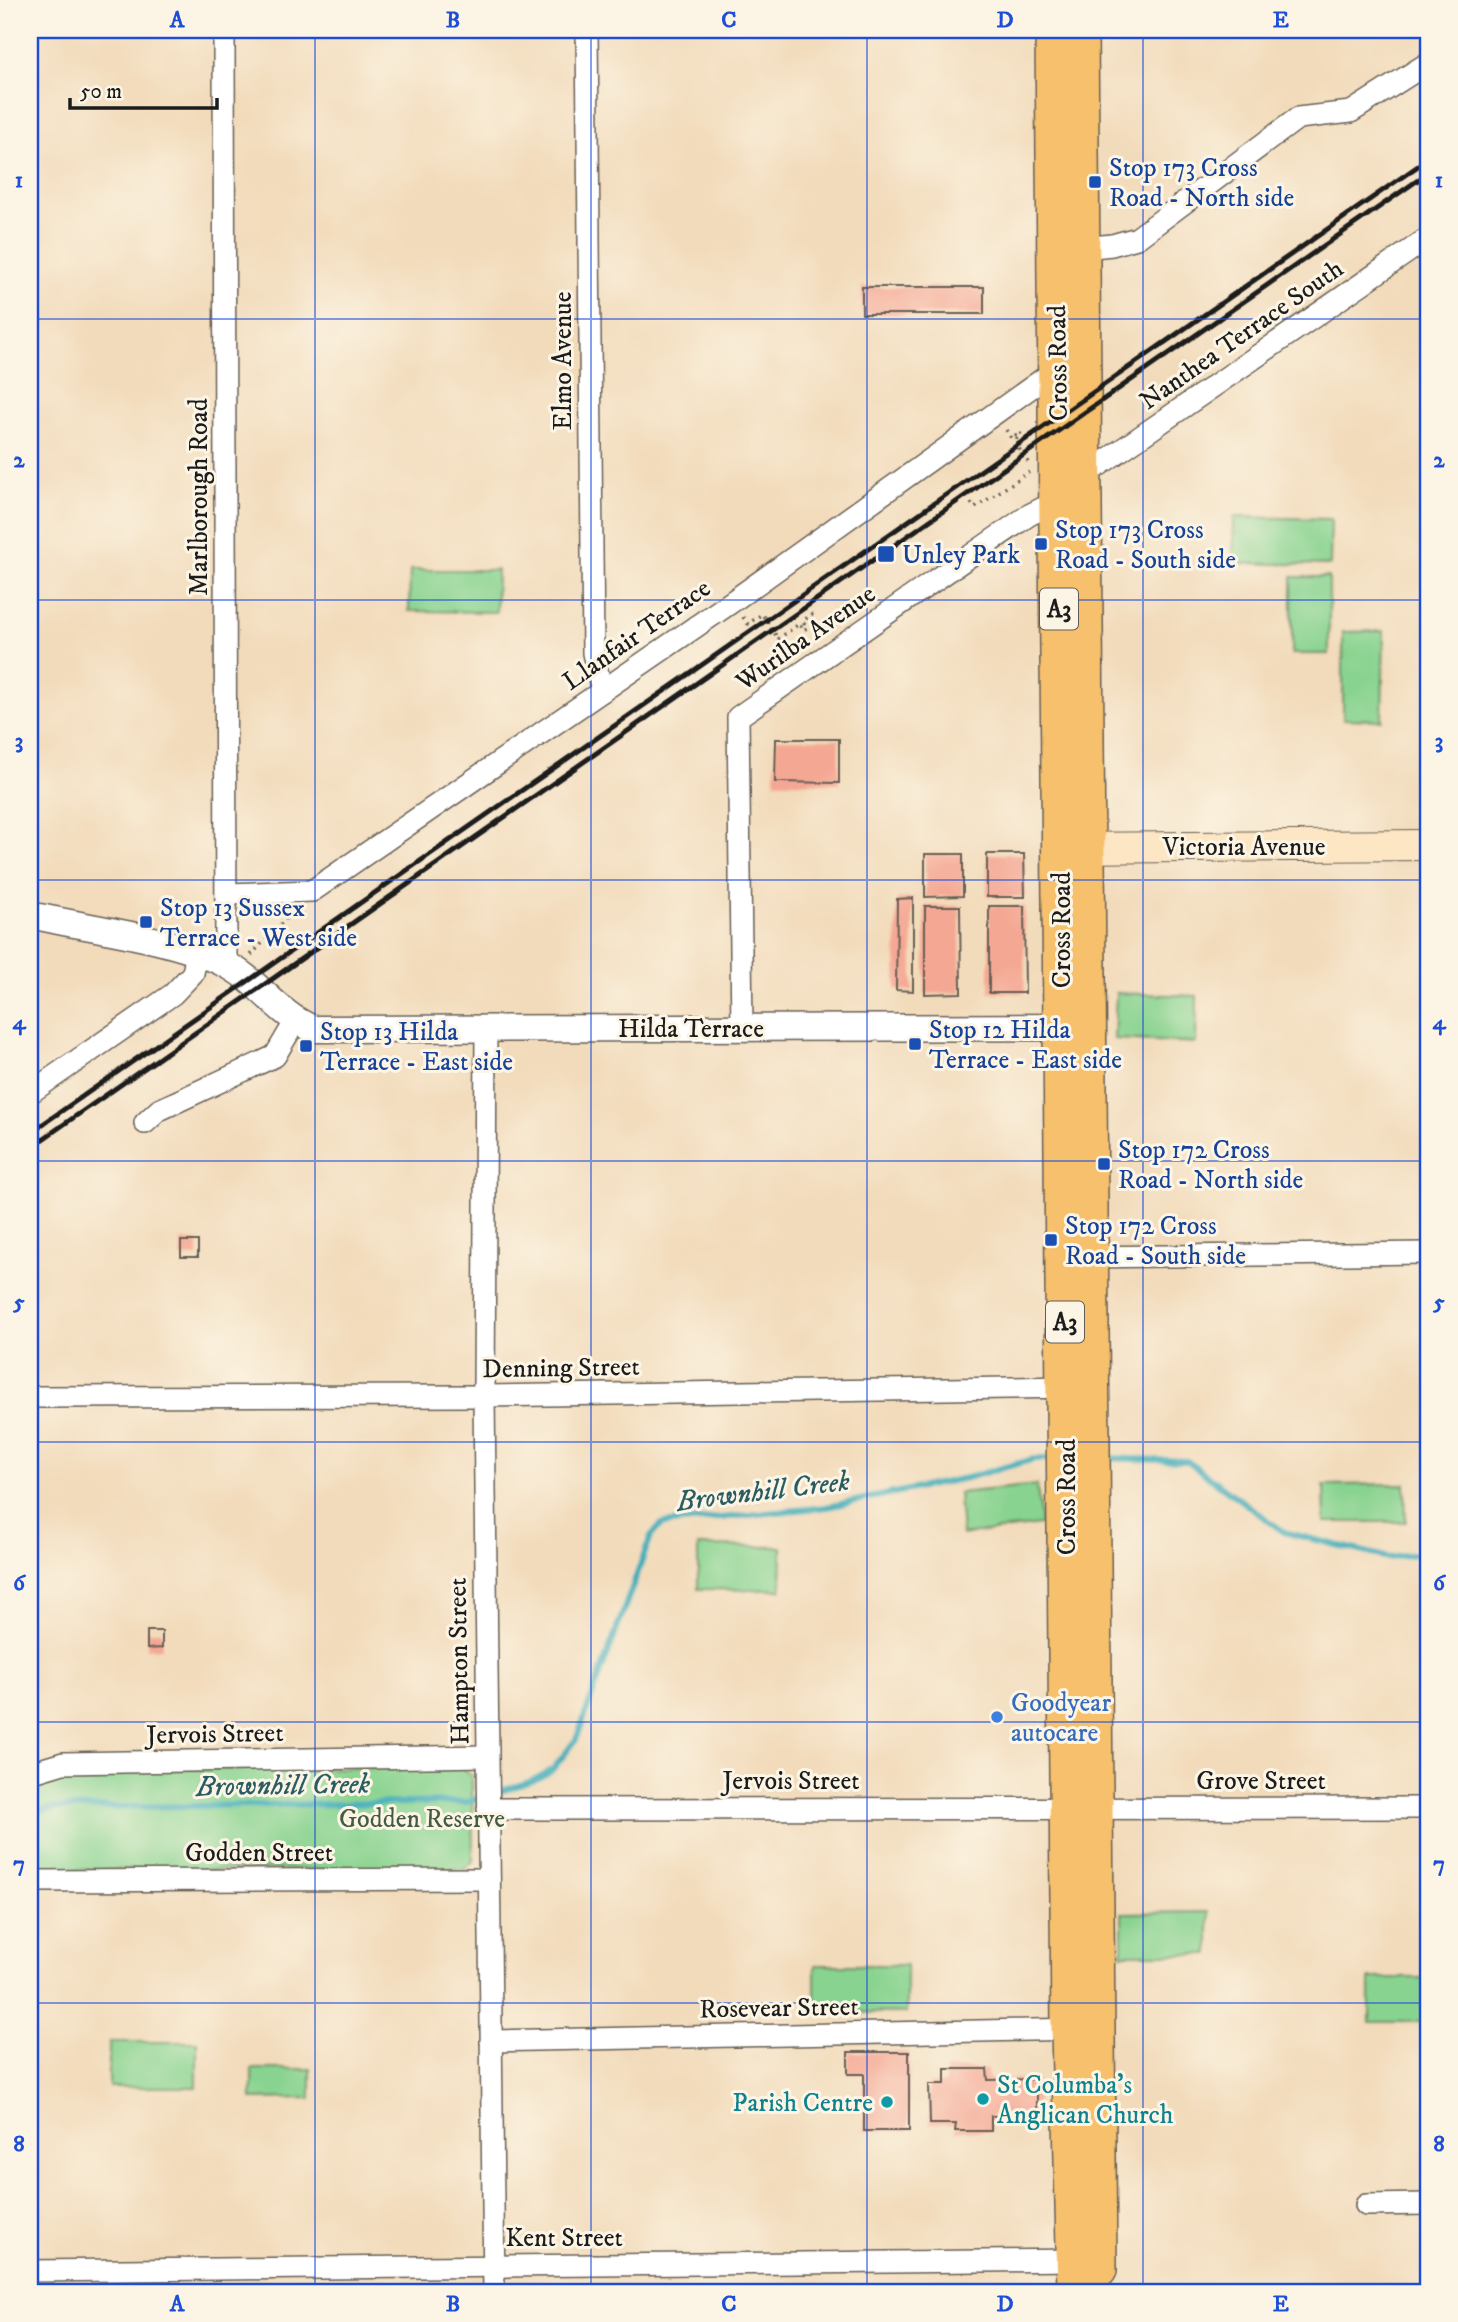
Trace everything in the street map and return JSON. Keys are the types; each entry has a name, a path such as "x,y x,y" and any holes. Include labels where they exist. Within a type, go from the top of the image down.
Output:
{"highway":[{"name":"Cross Road","path":"1053,30 1058,508 1075,848"},
{"name":"Cross Road","path":"1080,30 1085,475 1075,848 1087,2276"}],"main road":[{"name":"Victoria Avenue","path":"1075,848 1428,845"}],"street":[{"name":"Marlborough Road","path":"224,30 228,894 231,967"},
{"name":"Elmo Avenue","path":"587,30 593,653 602,691"},
{"path":"1083,248 1112,245 1137,237 1298,118 1351,112 1428,63"},
{"name":"Nanthea Terrace South","path":"1085,475 1428,238"},
{"name":"Llanfair Terrace","path":"312,891 733,601 1057,369"},
{"name":"Wurilba Avenue","path":"742,1027 738,717 1028,515 1044,509 1058,508"},
{"path":"228,894 312,891"},
{"name":"Hilda Terrace","path":"30,915 197,952 231,967 295,1022 314,1029 1076,1027"},
{"path":"30,1093 173,994 193,973 197,952"},
{"path":"145,1123 159,1110 275,1056 295,1022"},
{"name":"Hampton Street","path":"486,1029 484,1396 494,2292"},
{"path":"1077,1257 1428,1253"},
{"name":"Denning Street","path":"30,1396 484,1396 1080,1387"},
{"name":"Jervois Street","path":"30,1773 63,1763 487,1756"},
{"name":"Jervois Street","path":"487,1801 1081,1807"},
{"name":"Grove Street","path":"1081,1807 1428,1808"},
{"name":"Godden Street","path":"30,1881 489,1879"},
{"name":"Rosevear Street","path":"491,2041 1083,2029"},
{"path":"1366,2205 1428,2204"},
{"name":"Kent Street","path":"30,2271 494,2266 1087,2276"}],"path":[{"path":"971,503 975,508 1032,470 1030,467 1037,460 1029,463 1014,441 1021,435 1020,432 1011,438 996,413"},
{"path":"733,601 748,624 762,614 801,674"},
{"path":"778,639 799,624 803,630 807,628 803,621 815,612"},
{"path":"231,967 312,891"}],"green space":[{"path":"1234,517 1331,519 1330,565 1233,563"},
{"path":"410,570 497,570 496,612 409,611"},
{"path":"1292,577 1329,577 1329,654 1292,654"},
{"path":"1384,631 1382,720 1343,719 1343,632"},
{"path":"1116,993 1197,996 1196,1043 1114,1039"},
{"path":"1405,1484 1406,1522 1325,1522 1324,1485"},
{"path":"1037,1485 1041,1525 962,1535 959,1493"},
{"path":"698,1546 782,1547 781,1590 698,1589"},
{"name":"Godden Reserve","path":"461,1767 472,1777 473,1861 465,1869 30,1870 30,1784 68,1770"},
{"path":"1209,1912 1209,1954 1122,1954 1122,1913"},
{"path":"815,1965 906,1965 906,2013 815,2012"},
{"path":"1370,1978 1428,1978 1428,2022 1370,2022"},
{"path":"109,2042 197,2042 197,2087 109,2087"},
{"path":"252,2069 311,2069 311,2098 252,2099"}],"building":[{"path":"862,287 984,287 984,314 862,314"},
{"path":"776,739 839,739 839,783 775,782"},
{"path":"925,854 963,854 963,896 925,897"},
{"path":"987,854 1024,854 1025,897 987,897"},
{"path":"913,898 913,991 896,990 897,899"},
{"path":"925,906 960,906 961,993 925,994"},
{"path":"989,906 1024,906 1025,993 989,993"},
{"path":"181,1241 198,1241 198,1257 181,1257"},
{"path":"147,1631 162,1631 162,1648 147,1649"},
{"name":"Parish Centre","path":"848,2052 909,2052 909,2131 864,2131 864,2074 848,2074"},
{"name":"St Columba's Anglican Church","path":"945,2069 987,2069 988,2080 1037,2079 1037,2115 991,2116 991,2131 955,2131 956,2124 930,2124 929,2084 945,2084"}],"waterway":[{"name":"Brownhill Creek","path":"1104,1458 1187,1461 1284,1532 1389,1558 1428,1552"},
{"name":"Brownhill Creek","path":"30,1814 55,1808 467,1802 532,1781 552,1770 576,1740 651,1536 662,1524 826,1507 966,1478 1034,1459 1055,1459"}],"railway":[{"path":"30,1133 1428,159"},
{"path":"30,1148 1428,173"}],"place":[{"name":"Stop 173 Cross Road - North side","path":"1095,182"},
{"name":"Stop 173 Cross Road - South side","path":"1041,544"},
{"name":"Unley Park","path":"886,554"},
{"name":"Stop 13 Sussex Terrace - West side","path":"146,922"},
{"name":"Stop 12 Hilda Terrace - East side","path":"915,1044"},
{"name":"Stop 13 Hilda Terrace - East side","path":"306,1046"},
{"name":"Stop 172 Cross Road - North side","path":"1104,1164"},
{"name":"Stop 172 Cross Road - South side","path":"1051,1240"},
{"name":"Goodyear autocare","path":"997,1717"},
{"name":"St Columba's Anglican Church","path":"983,2099"},
{"name":"Parish Centre","path":"887,2102"}]}
